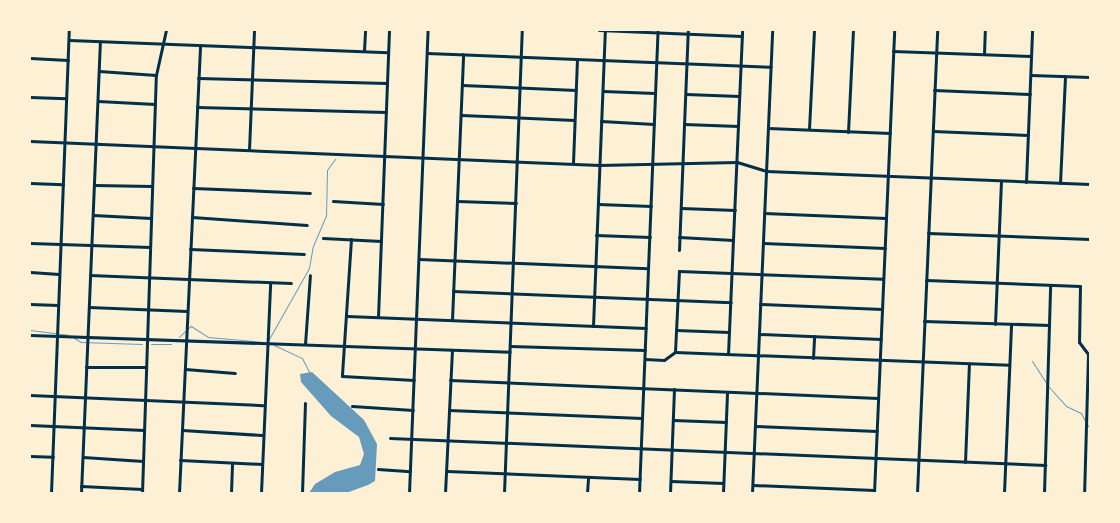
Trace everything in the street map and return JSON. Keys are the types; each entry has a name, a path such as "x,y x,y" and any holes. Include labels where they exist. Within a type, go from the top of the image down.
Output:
{"street":[{"path":"51,493 69,30"},
{"path":"81,486 142,491 156,75 165,43 166,30"},
{"path":"249,150 254,30"},
{"path":"364,51 365,30"},
{"path":"378,317 389,30"},
{"path":"409,493 428,30"},
{"path":"504,493 522,30"},
{"path":"599,30 688,32 742,36"},
{"path":"593,326 605,30"},
{"path":"728,354 742,30"},
{"path":"752,493 772,30"},
{"path":"810,129 814,30"},
{"path":"848,132 853,30"},
{"path":"753,485 874,492 894,30"},
{"path":"917,493 937,30"},
{"path":"984,54 985,30"},
{"path":"1026,182 1032,30"},
{"path":"640,493 658,31"},
{"path":"679,250 688,32"},
{"path":"69,40 388,52"},
{"path":"81,493 100,41"},
{"path":"179,493 200,44"},
{"path":"893,51 1031,56"},
{"path":"427,53 770,67"},
{"path":"452,320 463,54"},
{"path":"30,58 68,60"},
{"path":"573,164 577,59"},
{"path":"99,71 156,75"},
{"path":"1030,75 1090,76"},
{"path":"1060,183 1065,76"},
{"path":"198,78 387,83"},
{"path":"462,85 576,90"},
{"path":"934,90 1030,94"},
{"path":"603,91 655,93"},
{"path":"686,94 740,96"},
{"path":"30,96 66,98"},
{"path":"98,101 155,104"},
{"path":"197,107 386,112"},
{"path":"461,115 574,120"},
{"path":"601,122 654,124"},
{"path":"684,124 738,126"},
{"path":"768,128 890,133"},
{"path":"933,130 1028,134"},
{"path":"30,141 573,164 653,165 737,162 766,171 1090,184"},
{"path":"995,324 1001,181"},
{"path":"30,182 63,184"},
{"path":"94,185 152,186"},
{"path":"193,188 310,193"},
{"path":"457,200 516,203"},
{"path":"333,201 383,204"},
{"path":"598,204 651,206"},
{"path":"681,208 735,210"},
{"path":"764,213 886,218"},
{"path":"93,215 151,218"},
{"path":"192,217 307,225"},
{"path":"928,233 1090,239"},
{"path":"596,234 650,237"},
{"path":"680,237 733,240"},
{"path":"323,238 381,241"},
{"path":"351,240 342,376 414,380"},
{"path":"30,242 150,247"},
{"path":"763,243 885,248"},
{"path":"190,249 304,254"},
{"path":"419,259 648,268"},
{"path":"675,352 679,271 884,279"},
{"path":"30,272 60,274"},
{"path":"90,275 189,281 291,283"},
{"path":"305,344 310,275"},
{"path":"926,280 1080,286 1079,342 1088,354 1084,493"},
{"path":"261,493 263,405 270,283"},
{"path":"1044,493 1050,285"},
{"path":"453,291 731,302"},
{"path":"30,304 58,305"},
{"path":"760,304 882,309"},
{"path":"89,307 187,311"},
{"path":"347,316 646,328"},
{"path":"924,321 1049,325"},
{"path":"1004,493 1011,325"},
{"path":"676,330 729,332"},
{"path":"759,334 881,339"},
{"path":"30,335 510,352"},
{"path":"813,358 814,336"},
{"path":"510,346 645,350"},
{"path":"445,493 452,350"},
{"path":"645,359 664,360 675,352 1010,366"},
{"path":"965,462 969,364"},
{"path":"86,367 146,367"},
{"path":"184,369 235,373"},
{"path":"450,380 878,398"},
{"path":"670,493 674,389"},
{"path":"723,493 727,392"},
{"path":"30,395 85,399 183,400 263,405"},
{"path":"302,493 305,403"},
{"path":"352,406 413,410"},
{"path":"449,410 642,418"},
{"path":"673,420 726,422"},
{"path":"30,425 144,430"},
{"path":"755,426 877,431"},
{"path":"182,430 262,435"},
{"path":"390,438 1045,465"},
{"path":"30,456 52,457"},
{"path":"82,457 143,461"},
{"path":"180,460 262,464"},
{"path":"231,493 232,463"},
{"path":"378,469 410,471"},
{"path":"447,471 640,479"},
{"path":"587,493 588,477"},
{"path":"671,481 723,483"}],"water":[{"path":"312,372 364,420 377,444 375,481 368,485 346,493 309,493 315,484 335,472 360,465 364,454 359,437 331,416 301,382 300,374"}],"waterway":[{"path":"269,339 309,268 313,246 326,215 327,170 335,159"},
{"path":"188,328 191,326 208,337 263,342"},
{"path":"30,330 68,335"},
{"path":"179,337 185,331"},
{"path":"74,338 81,342 142,344"},
{"path":"151,344 171,344"},
{"path":"274,345 302,358 310,374"},
{"path":"1032,361 1047,384"},
{"path":"1049,387 1066,406 1081,413 1085,421"},
{"path":"1087,424 1090,429"}]}
